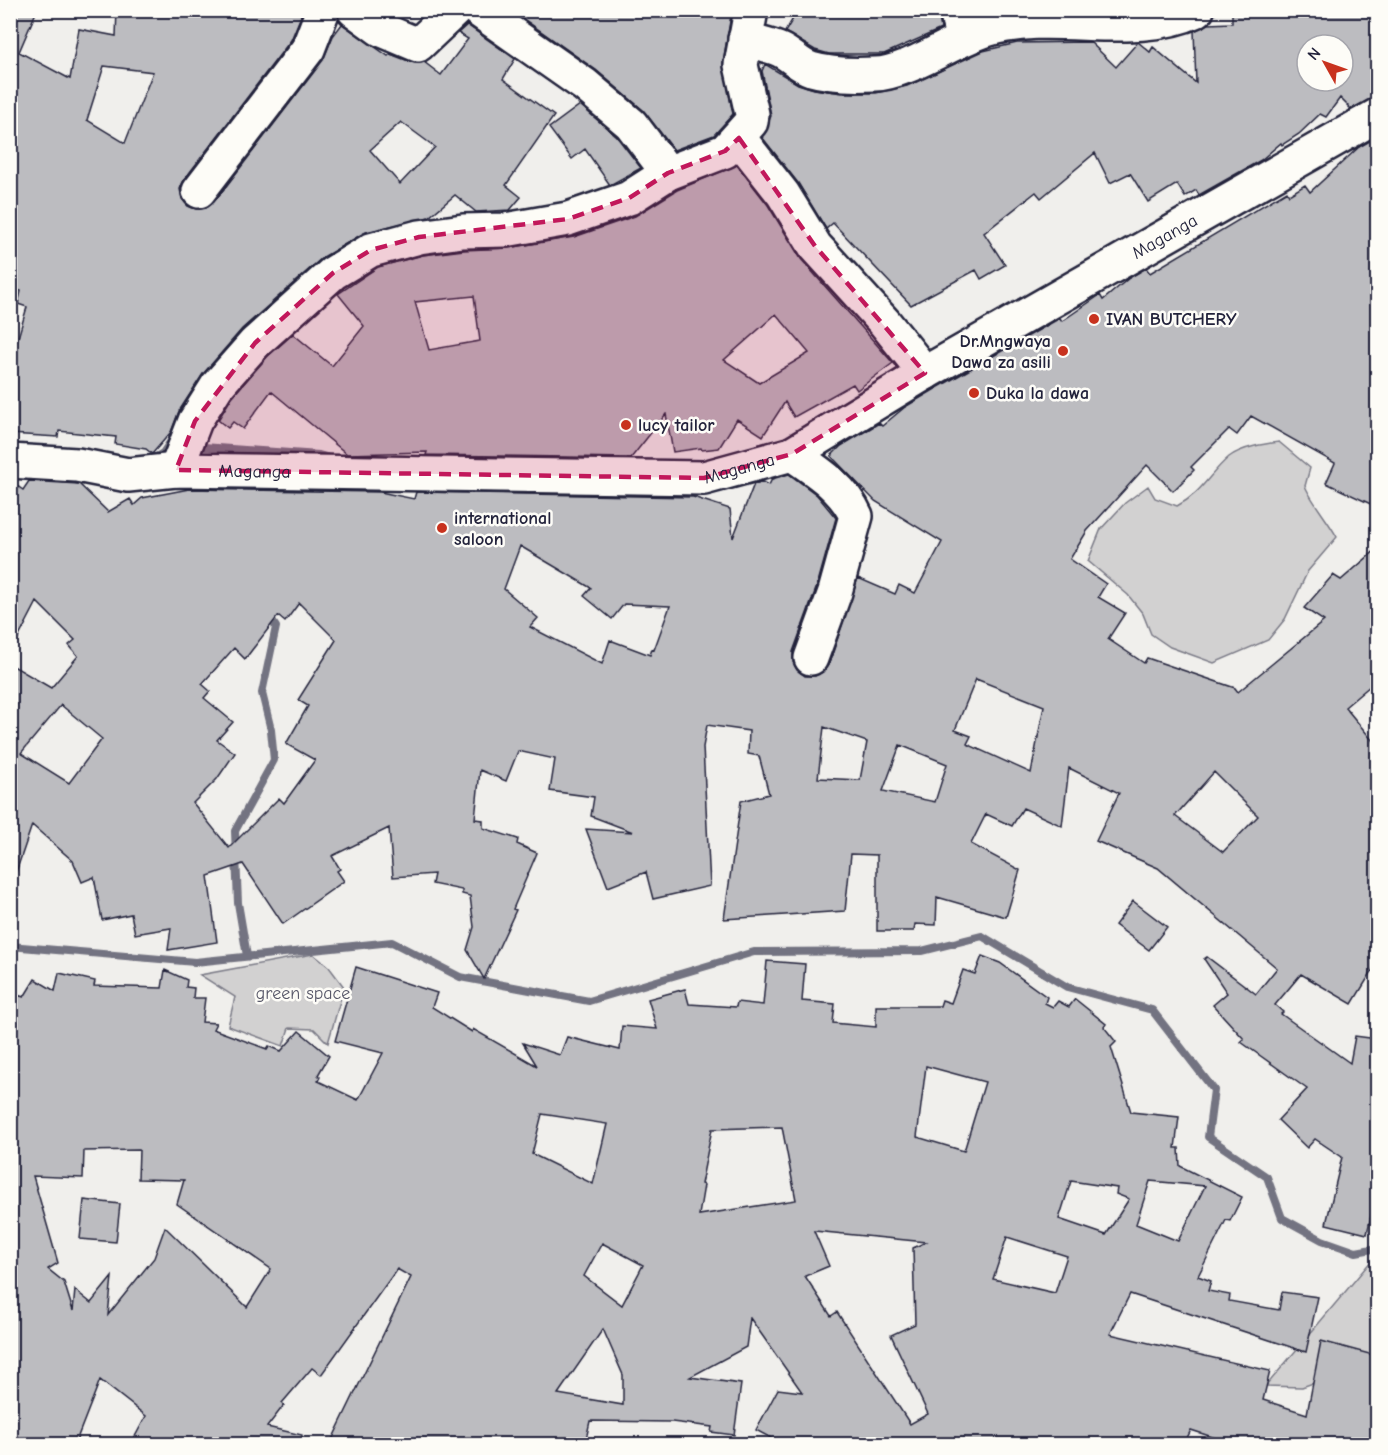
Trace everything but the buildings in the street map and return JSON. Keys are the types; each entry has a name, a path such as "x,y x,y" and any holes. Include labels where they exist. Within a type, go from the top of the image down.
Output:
{"street":[{"path":"199,191 309,49 323,10"},
{"path":"354,10 381,29 418,45 454,10"},
{"path":"478,10 585,85 631,124 668,173"},
{"path":"176,470 195,421 217,386 255,343 333,273 371,250 419,237 463,231 505,230 568,219 629,198 668,173 725,151 751,122 752,114 741,65 748,25 809,69 838,74 879,75 916,62 959,24 990,28 1038,21 1144,23 1179,19 1197,10"},
{"name":"Maganga","path":"10,461 76,465 128,475 176,470 704,477 792,454 925,373 1377,115"},
{"path":"739,138 783,194 815,246 885,323 925,373"},
{"path":"792,454 825,476 841,494 855,516 835,592 811,658"}],"highlighted area":[{"path":"739,138 815,246 925,373 792,454 704,478 176,470 195,421 255,343 333,273 371,250 419,237 568,219 629,198 668,173 725,151"}],"green space":[{"path":"1279,442 1310,468 1305,486 1337,537 1308,571 1285,619 1268,640 1214,663 1170,647 1151,634 1143,614 1128,595 1088,561 1101,529 1125,503 1148,486 1155,498 1177,506 1193,495 1229,457 1253,446"},
{"name":"green space","path":"313,954 329,967 344,987 328,1043 314,1029 289,1028 283,1046 228,1026 235,997 200,975"},
{"path":"1377,1254 1377,1360 1302,1387 1266,1386"}],"waterway":[{"path":"1203,17 1216,10"},
{"path":"151,460 163,453 173,438"},
{"path":"198,439 203,447 319,455 330,458"},
{"path":"247,956 238,903 235,831 274,760 271,730 262,693 276,627 268,615"},
{"path":"10,946 195,962 392,942 460,977 589,1001 754,952 922,951 982,936 1067,987 1152,1010 1214,1090 1208,1137 1267,1177 1282,1218 1322,1240 1356,1252 1378,1248"}],"place":[{"name":"IVAN BUTCHERY","path":"1094,319"},
{"name":"Dr.Mngwaya Dawa za asili","path":"1063,351"},
{"name":"Duka la dawa","path":"974,393"},
{"name":"lucy tailor","path":"626,425"},
{"name":"international saloon","path":"442,528"}]}
